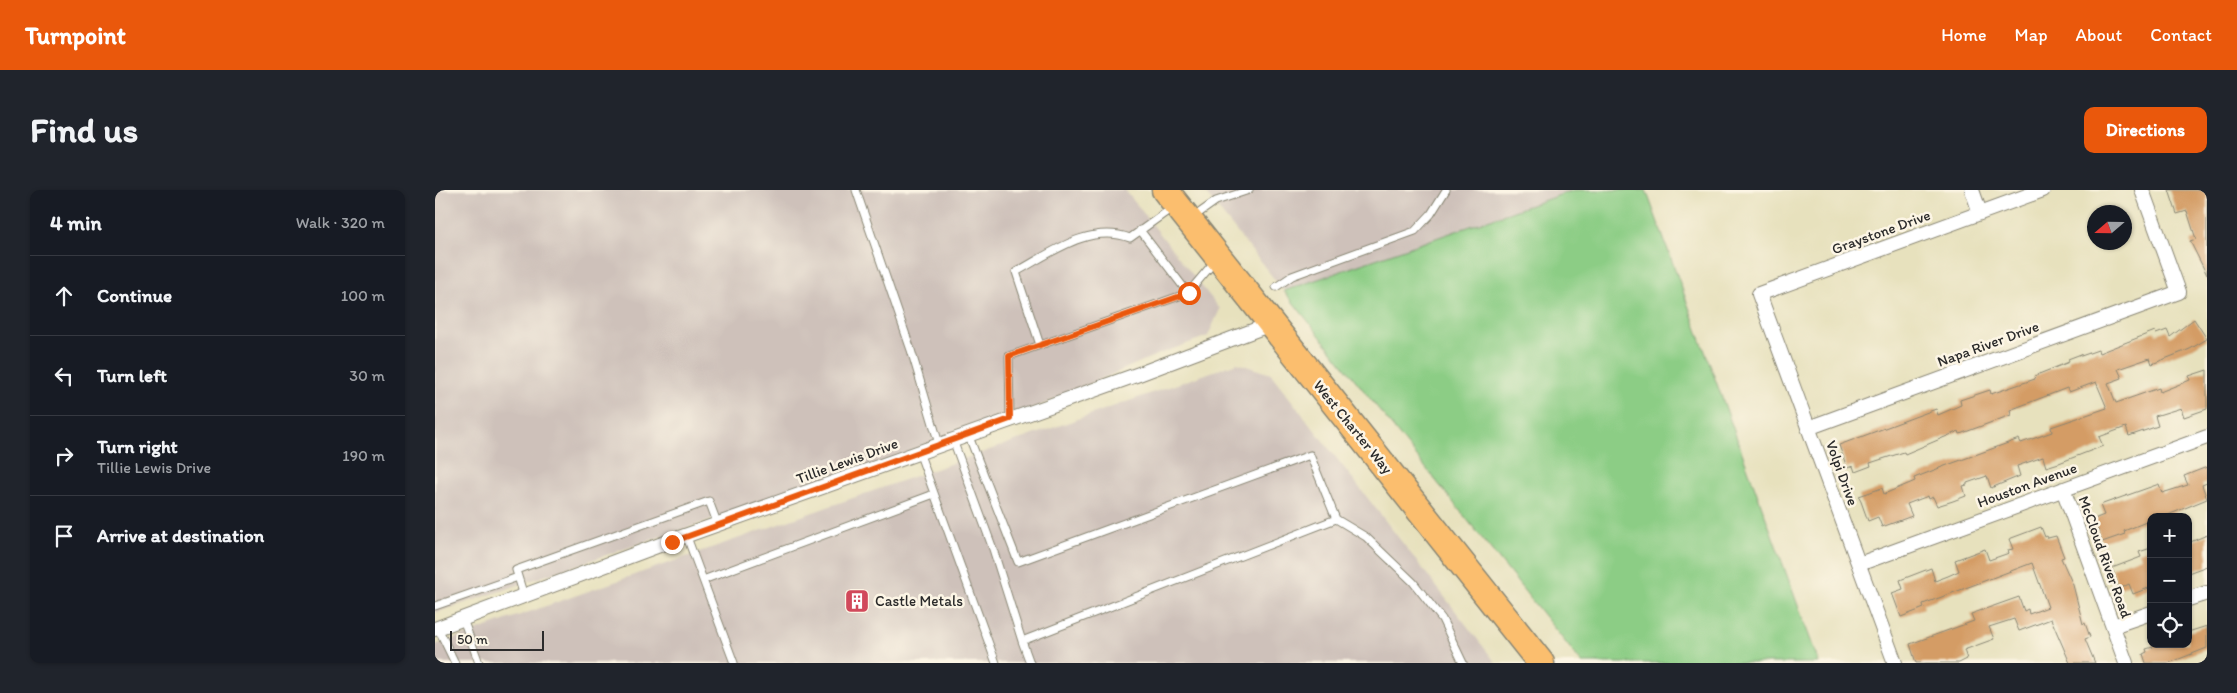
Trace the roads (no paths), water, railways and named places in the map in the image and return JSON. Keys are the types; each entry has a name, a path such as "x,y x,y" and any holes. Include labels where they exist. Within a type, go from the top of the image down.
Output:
{"highway":[{"name":"West Charter Way","path":"1177,205 1541,663"}],"street":[{"path":"1972,190 1980,213"},
{"name":"Graystone Drive","path":"1759,294 2043,190"},
{"name":"Napa River Drive","path":"1808,428 2179,292 2142,190"},
{"name":"Volpi Drive","path":"1759,294 1895,663"},
{"name":"Tillie Lewis Drive","path":"437,628 939,444 1139,374 1271,324"},
{"name":"Houston Avenue","path":"1859,564 2207,437"},
{"name":"McCloud River Road","path":"2063,490 2126,663"},
{"path":"2192,598 2207,592"},
{"path":"2113,626 2147,614"}],"lane":[{"path":"856,190 911,350 939,444"},
{"path":"1040,345 1016,272 1080,237 1115,233 1130,238 1177,205 1216,201 1249,190"},
{"path":"1276,287 1292,276 1415,231 1431,214 1446,190"},
{"path":"1140,230 1189,293"},
{"path":"1010,419 1009,356 1189,293 1219,257"},
{"path":"969,434 1018,562 1310,455 1336,519 1367,537 1413,582 1442,619 1463,663"},
{"path":"953,440 993,549 1030,663"},
{"path":"919,452 996,663"},
{"path":"703,580 934,494"},
{"path":"525,596 516,570 709,501 718,526"},
{"path":"1022,641 1336,519"},
{"path":"687,537 734,663"},
{"path":"435,606 518,577"},
{"path":"463,619 479,663"},
{"path":"437,628 455,663"}],"place":[{"name":"Castle Metals","path":"857,601"}]}
